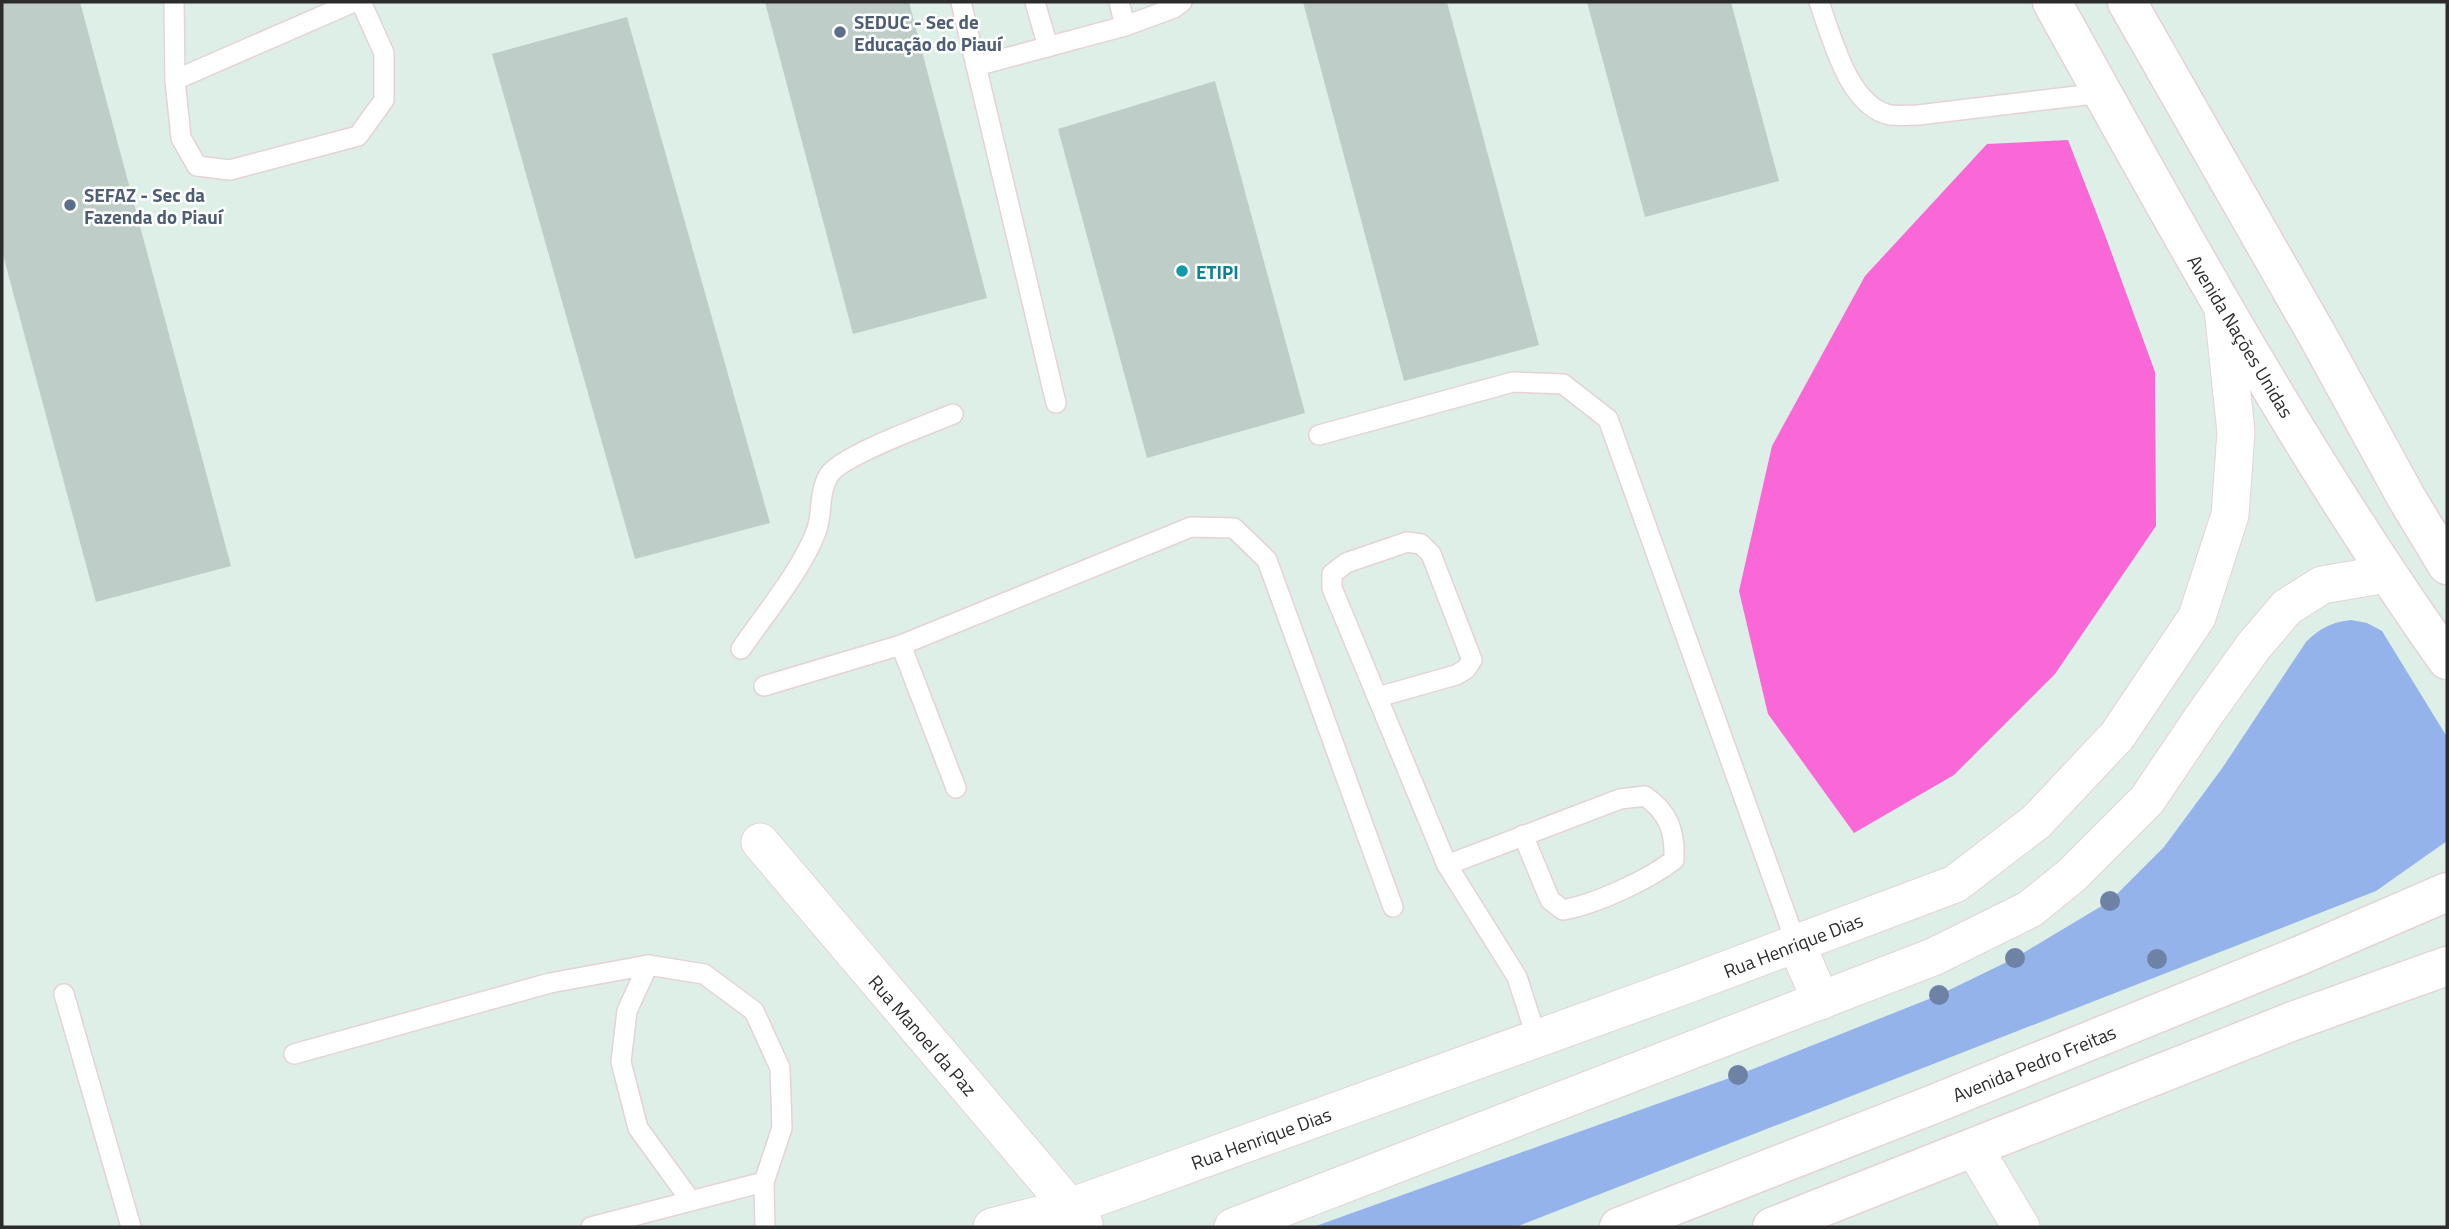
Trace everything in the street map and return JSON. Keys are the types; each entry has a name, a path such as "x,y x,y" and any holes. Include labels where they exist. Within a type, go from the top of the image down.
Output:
{"main road":[{"name":"Avenida Nações Unidas","path":"2052,2 2223,309 2386,574 2447,660"},
{"path":"2127,2 2447,565"},
{"name":"Avenida Pedro Freitas","path":"1619,1227 1941,1101 2313,950 2447,892"},
{"path":"1772,1227 2293,1021 2447,966"}],"street":[{"name":"Rua Henrique Dias","path":"992,1227 1078,1217 1537,1039 1955,884 2036,822 2117,736 2197,617 2230,515 2236,432 2223,309"},
{"path":"1233,1227 1933,957 2030,909 2072,875 2147,800 2253,647 2287,607 2322,585 2386,574"},
{"name":"Rua Manoel da Paz","path":"760,842 1078,1217"},
{"path":"1796,943 1821,1001"},
{"path":"1974,1148 2021,1227"}],"lane":[{"path":"174,2 175,80 181,138 197,166 230,170 358,136 384,100 384,52 361,2"},
{"path":"175,80 354,2"},
{"path":"961,2 1056,403"},
{"path":"1035,2 1048,47"},
{"path":"1119,2 1125,26"},
{"path":"976,66 1125,26 1174,8 1182,2"},
{"path":"1819,2 1846,74 1868,105 1890,115 1918,115 2102,93"},
{"path":"1319,435 1513,382 1563,384 1608,419 1796,943"},
{"path":"741,649 806,554 817,529 821,497 830,474 850,458 953,414"},
{"path":"764,686 901,645 1191,527 1234,528 1267,559 1393,907"},
{"path":"1378,697 1456,675 1466,669 1472,660 1431,554 1421,544 1407,542 1346,563 1332,574 1332,588 1447,865 1517,977 1537,1039"},
{"path":"901,645 956,788"},
{"path":"1447,865 1523,835 1620,799 1645,796 1662,808 1675,841 1674,860 1658,872 1580,907 1563,910 1550,900 1523,835"},
{"path":"648,965 627,1011 621,1062 638,1128 691,1201"},
{"path":"293,1054 550,982 648,965 704,975 754,1011 780,1068 782,1128 764,1182 765,1227"},
{"path":"64,994 131,1227"},
{"path":"591,1227 764,1182"}],"shaded area":[{"path":"2068,140 2155,372 2156,526 2055,674 1954,775 1854,833 1768,714 1739,591 1772,446 1865,276 1987,144"},
{"path":"2351,620 2367,623 2382,631 2447,737 2447,841 2376,891 1516,1227 1313,1227 1738,1075 1939,995 2015,958 2110,901 2164,847 2223,767 2306,642 2327,626"}],"building":[{"path":"2,2 80,2 231,566 96,602 2,251"},
{"path":"765,2 909,2 987,298 853,334"},
{"path":"1303,2 1447,2 1539,345 1404,381"},
{"path":"1587,2 1731,2 1779,181 1645,217"},
{"path":"627,17 770,523 635,559 492,54"},
{"name":"ETIPI","path":"1215,81 1305,413 1147,458 1058,129"}],"place":[{"name":"SEDUC - Sec de Educação do Piauí","path":"840,32"},
{"name":"SEFAZ - Sec da Fazenda do Piauí","path":"70,205"},
{"name":"ETIPI","path":"1182,271"}]}
